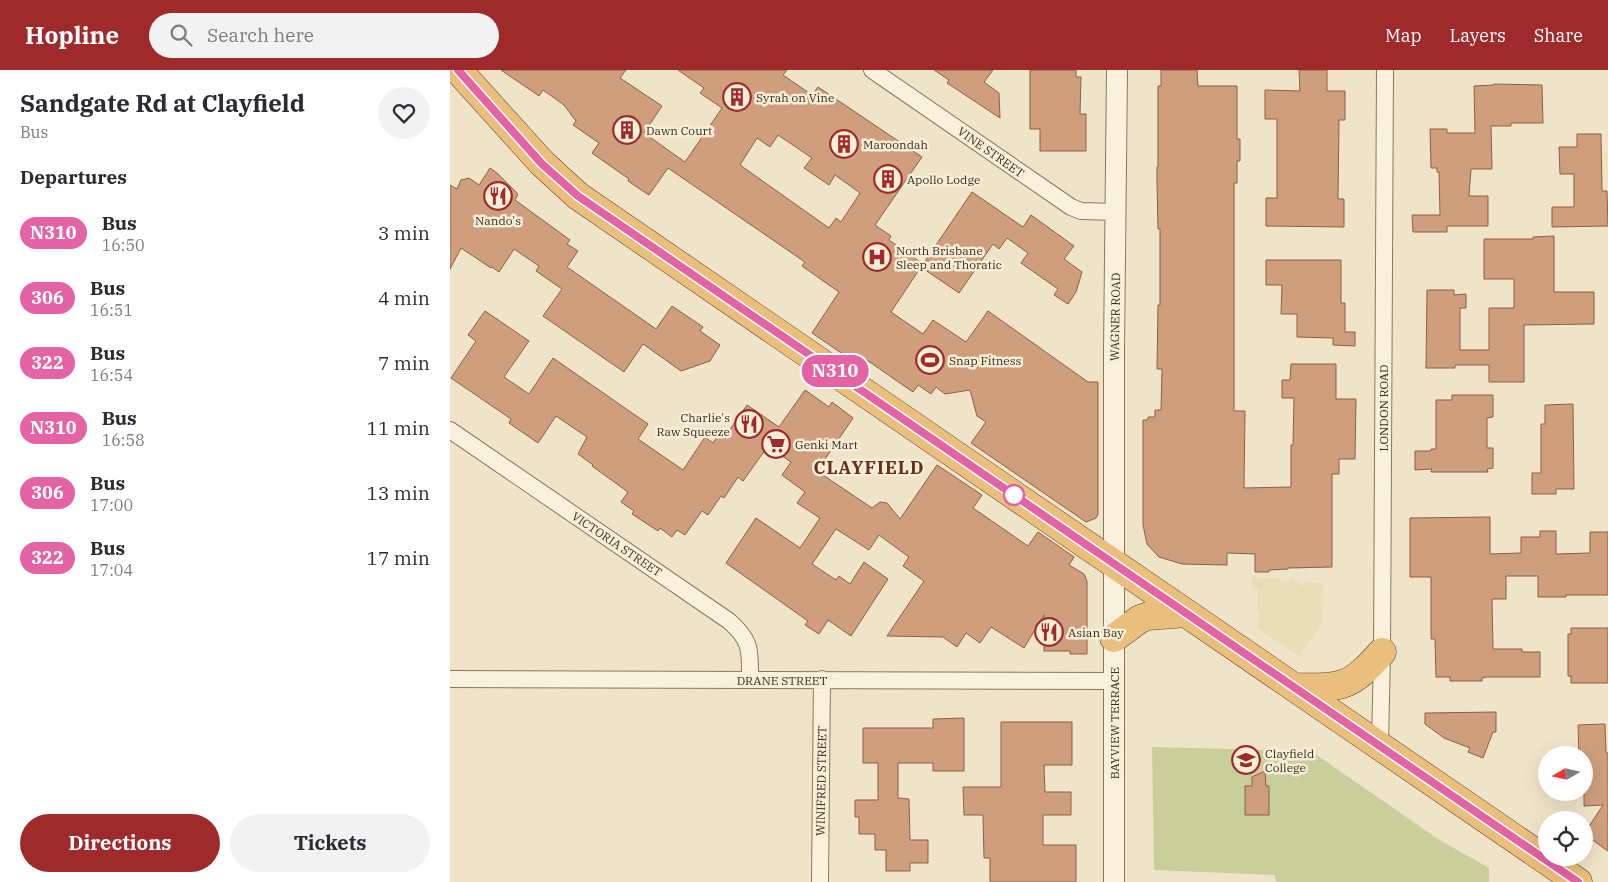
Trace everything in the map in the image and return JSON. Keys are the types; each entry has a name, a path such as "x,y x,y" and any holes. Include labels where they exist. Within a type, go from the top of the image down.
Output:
{"highway":[{"path":"458,70 542,164 578,196 1578,882"},
{"path":"1114,638 1140,619 1148,616 1186,613"},
{"path":"1295,687 1329,688 1345,684 1365,671 1382,652"}],"street":[{"name":"VINE STREET","path":"872,70 1071,207 1081,211 1116,212"},
{"name":"WAGNER ROAD","path":"1114,563 1117,70"},
{"name":"LONDON ROAD","path":"1380,745 1385,70"},
{"name":"VICTORIA STREET","path":"450,430 741,631 748,645 750,680"},
{"name":"BAYVIEW TERRACE","path":"1114,563 1114,882"},
{"name":"DRANE STREET","path":"450,680 822,679 1115,681"},
{"name":"WINIFRED STREET","path":"820,882 822,679"}],"shaded area":[{"path":"1252,577 1281,579 1281,581 1288,581 1291,578 1303,586 1306,582 1323,583 1322,623 1299,656 1257,628 1260,612 1257,610 1258,589 1252,588"}],"green space":[{"name":"Clayfield College","path":"1152,747 1311,751 1438,839 1489,868 1489,882 1276,882 1275,875 1154,870"}],"building":[{"path":"501,70 626,70 620,78 662,106 644,133 685,162 722,108 700,93 704,88 678,70 787,70 783,75 812,95 818,87 922,157 875,225 891,236 889,240 923,264 891,312 923,334 933,320 966,342 988,311 1088,382 1098,382 1098,514 1096,518 1086,522 971,443 986,422 977,416 970,390 945,394 936,387 931,394 918,385 913,392 861,356 856,363 812,333 839,292 802,266 805,262 668,168 649,195 592,153 599,143 573,125 576,121 564,105 543,90 539,96","holes":["778,135 812,158 804,168 829,185 835,175 860,193 841,222 836,218 829,228 740,165 757,138 770,147"]},
{"path":"934,70 993,70 984,82 999,93 1000,118 947,83 949,80"},
{"path":"1030,70 1076,70 1076,77 1081,77 1080,114 1086,114 1086,151 1040,151 1040,129 1030,129"},
{"path":"1161,70 1197,70 1198,86 1237,86 1237,139 1240,139 1240,161 1237,161 1237,183 1234,183 1234,411 1245,411 1244,488 1291,487 1294,398 1282,398 1282,380 1290,380 1291,364 1336,364 1336,399 1356,399 1355,459 1339,459 1339,474 1332,474 1332,567 1288,568 1269,570 1269,572 1255,572 1255,554 1227,553 1227,565 1182,564 1159,557 1147,544 1143,525 1143,420 1148,420 1148,417 1155,417 1155,410 1161,410 1162,369 1157,369 1158,305 1160,305 1160,229 1158,229 1157,167 1158,86 1161,86"},
{"path":"1299,70 1327,70 1327,91 1345,91 1345,120 1339,120 1338,199 1344,199 1344,227 1266,226 1266,198 1277,198 1277,119 1265,119 1265,90 1300,91"},
{"path":"1494,84 1542,85 1543,123 1511,123 1511,126 1491,126 1492,169 1471,169 1469,196 1488,196 1488,226 1447,226 1447,232 1413,232 1412,215 1440,215 1439,172 1437,172 1437,168 1431,168 1430,129 1447,129 1447,133 1475,133 1474,86"},
{"path":"1577,134 1601,134 1602,191 1607,191 1608,226 1552,227 1552,207 1574,207 1574,174 1560,174 1559,147 1577,147"},
{"path":"490,168 518,194 515,200 570,240 567,244 578,251 567,267 656,329 672,306 703,327 700,331 720,345 710,361 681,371 643,344 624,372 543,316 562,289 536,271 539,266 514,249 499,272 461,248 450,269 450,185 457,189 461,180 469,178 479,185"},
{"path":"972,192 1023,227 1031,215 1074,246 1064,259 1082,272 1076,292 1068,304 1054,295 1058,289 1021,263 1028,253 1007,238 999,249 993,244 959,293 921,267"},
{"path":"1554,236 1554,292 1594,292 1594,324 1524,325 1524,382 1489,382 1489,365 1455,365 1455,368 1426,368 1427,290 1454,290 1454,295 1466,294 1466,308 1460,308 1460,350 1489,350 1489,308 1514,308 1514,279 1484,279 1484,239 1533,239 1533,237"},
{"path":"1266,260 1341,260 1341,303 1345,303 1345,332 1355,332 1355,346 1333,345 1333,338 1297,337 1297,314 1281,314 1282,285 1266,285"},
{"path":"485,311 529,341 504,377 529,394 553,358 648,424 638,439 683,470 705,437 713,443 719,434 724,438 747,405 779,427 805,390 829,407 832,402 853,418 817,471 872,508 880,502 887,503 900,519 937,465 982,495 973,508 1028,546 1038,532 1074,557 1069,565 1084,574 1087,581 1087,654 1070,654 1070,651 1044,651 1044,615 1024,648 991,627 980,643 966,633 957,647 943,637 887,636 924,581 903,566 909,557 879,535 869,550 836,529 812,564 836,580 839,576 850,584 864,562 888,579 851,636 828,620 819,634 805,625 808,621 726,563 756,518 800,548 820,518 797,503 805,492 782,475 791,462 768,446 743,481 738,477 724,498 721,496 708,515 702,511 685,535 677,530 672,537 660,528 658,531 632,514 634,511 621,502 628,492 578,454 587,437 556,416 538,443 509,423 511,419 451,378 476,341 468,335"},
{"path":"1452,395 1493,395 1493,417 1487,418 1487,448 1493,448 1493,468 1487,469 1488,472 1431,472 1432,469 1415,470 1415,451 1431,451 1431,449 1436,449 1436,400 1452,400"},
{"path":"1573,404 1574,489 1556,489 1556,494 1532,494 1532,473 1541,473 1541,424 1545,424 1545,405"},
{"path":"1490,517 1490,554 1521,553 1521,537 1540,537 1540,531 1556,531 1556,554 1590,553 1590,532 1608,532 1608,595 1538,597 1538,576 1506,576 1506,599 1492,599 1493,649 1522,649 1522,652 1540,652 1540,677 1487,677 1482,678 1482,681 1450,681 1450,677 1436,677 1435,639 1431,639 1431,577 1410,577 1410,518"},
{"path":"1571,628 1608,628 1608,683 1571,683 1571,676 1568,676 1568,634 1571,634"},
{"path":"1496,712 1496,732 1493,732 1483,758 1468,752 1470,748 1444,738 1425,724 1425,713"},
{"path":"964,718 964,771 933,771 933,763 898,763 898,798 909,799 910,840 928,840 928,863 910,863 910,871 886,871 886,850 875,850 875,834 859,834 859,817 855,817 855,800 878,800 878,763 863,763 863,728 933,728 933,719"},
{"path":"1001,722 1072,722 1072,765 1044,765 1045,792 1071,792 1071,815 1043,815 1043,845 1076,845 1076,882 990,882 990,858 984,858 983,815 964,815 963,787 1001,787"},
{"path":"1605,724 1606,753 1608,753 1608,851 1593,840 1593,820 1603,805 1584,806 1584,801 1593,801 1593,746 1579,746 1578,725"},
{"path":"1265,771 1266,786 1269,786 1269,815 1245,815 1245,786 1252,786 1252,777"}],"bus line":[{"name":"N310","path":"458,70 542,164 578,196 1578,882"}],"place":[{"name":"Syrah on Vine","path":"737,97"},
{"name":"Dawn Court","path":"627,130"},
{"name":"Maroondah","path":"844,144"},
{"name":"Apollo Lodge","path":"888,179"},
{"name":"Nando's","path":"498,196"},
{"name":"North Brisbane Sleep and Thoratic","path":"877,257"},
{"name":"Snap Fitness","path":"930,360"},
{"name":"Charlie's Raw Squeeze","path":"749,424"},
{"name":"Genki Mart","path":"776,444"},
{"name":"Asian Bay","path":"1049,632"},
{"name":"Clayfield College","path":"1246,760"}],"district":[{"name":"CLAYFIELD","path":"869,467"}]}
